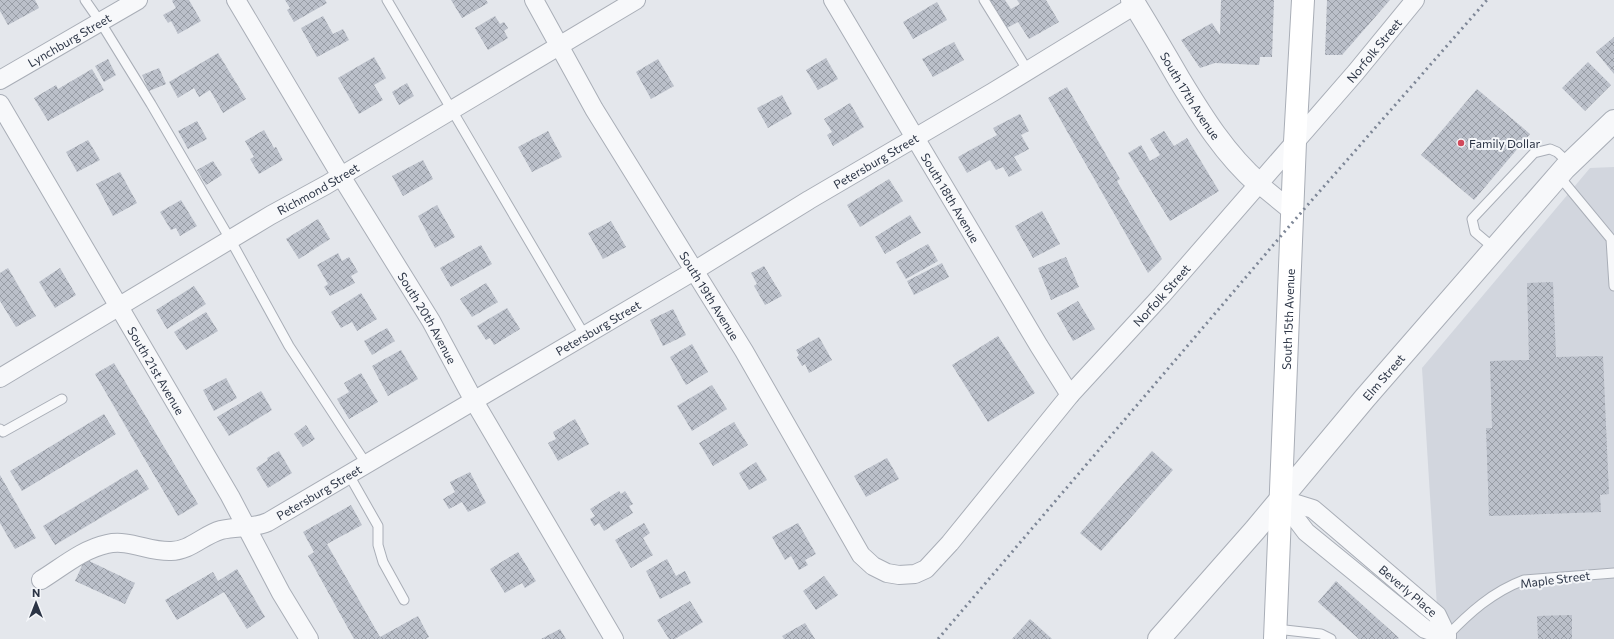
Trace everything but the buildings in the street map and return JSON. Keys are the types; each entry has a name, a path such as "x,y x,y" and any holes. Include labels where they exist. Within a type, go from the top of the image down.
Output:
{"main road":[{"name":"South 15th Avenue","path":"1275,634 1295,142 1303,0"}],"street":[{"name":"Lynchburg Street","path":"0,80 138,0"},
{"name":"South 20th Avenue","path":"236,0 341,176 431,321 474,401 614,639"},
{"name":"South 19th Avenue","path":"534,0 594,109 744,351 861,555 873,566 887,573 899,575"},
{"name":"Richmond Street","path":"0,378 271,214 341,176 636,0"},
{"name":"South 18th Avenue","path":"833,0 1035,340 1070,395"},
{"name":"Norfolk Street","path":"899,575 915,574 926,569 950,543 1070,395 1162,295 1259,184 1356,72 1415,0"},
{"name":"Petersburg Street","path":"41,580 92,548 109,543 127,543 153,550 172,551 189,547 219,530 258,527 268,522 586,336 809,200 1028,70 1133,2"},
{"name":"South 17th Avenue","path":"1133,2 1198,110 1226,151 1242,169 1259,184"},
{"name":"South 21st Avenue","path":"0,104 230,496 281,593 310,639"},
{"name":"Elm Street","path":"1159,639 1365,398 1564,170 1614,121"},
{"path":"1259,184 1292,211"},
{"name":"Beverly Place","path":"1281,498 1313,509 1437,615 1447,638"}],"lane":[{"path":"85,0 101,22 151,104 230,239 289,346 367,465"},
{"path":"387,0 586,336"},
{"path":"984,0 1028,70"},
{"path":"1495,249 1475,232 1472,226 1472,219 1534,153 1550,149 1557,152 1564,170 1611,239 1614,286"},
{"path":"0,429 3,432 62,399"},
{"path":"349,475 378,526 378,545 383,562 404,600"},
{"name":"Maple Street","path":"1447,638 1473,610 1495,594 1524,580 1614,572"},
{"path":"1275,634 1321,634 1331,639"}],"shaded area":[{"path":"1614,167 1614,639 1439,639 1422,368 1590,168"}],"railway":[{"path":"938,639 1292,223 1487,0"}],"place":[{"name":"Family Dollar","path":"1461,143"}]}
